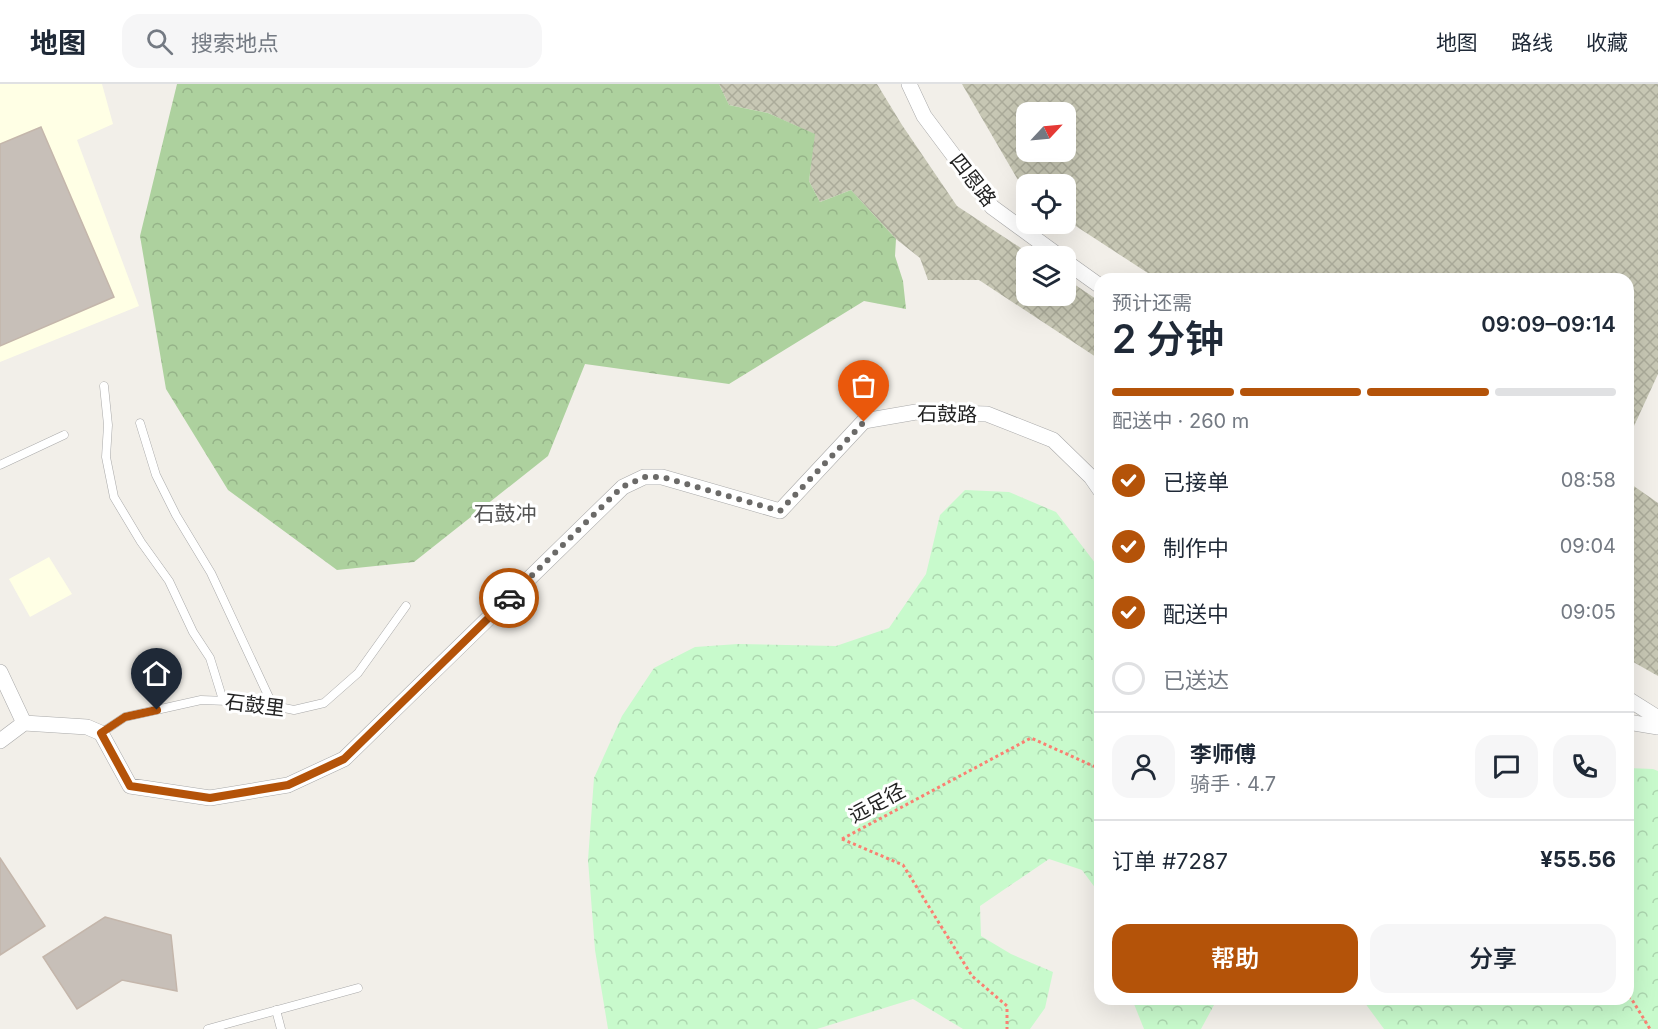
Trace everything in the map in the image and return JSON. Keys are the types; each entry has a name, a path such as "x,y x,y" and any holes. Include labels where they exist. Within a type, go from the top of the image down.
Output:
{"street":[{"name":"四恩路","path":"909,84 924,116 992,207 1045,246"},
{"path":"1076,269 1094,282"},
{"name":"石鼓路","path":"101,733 130,786 210,798 288,785 344,759 622,487 645,477 662,477 780,511 864,422 916,412 987,414 1053,440 1094,481"},
{"path":"0,672 24,723"},
{"path":"1634,703 1658,718"},
{"path":"0,741 24,723 87,727 101,733"},
{"path":"1634,723 1658,727"}],"lane":[{"path":"104,386 108,425 106,457 114,497 141,542 169,581 193,632 210,658 223,700"},
{"path":"140,423 156,475 176,515 211,573 273,706"},
{"path":"0,465 64,435"},
{"name":"石鼓里","path":"101,733 125,717 201,700 254,702 294,710 324,703 358,673 406,606"},
{"path":"208,1029 358,988"},
{"path":"276,1010 281,1029"}],"path":[{"name":"远足径","path":"1007,1029 1007,1006 972,976 903,865 842,839 1031,738 1094,766"},
{"path":"1634,1003 1650,1029"}],"shaded area":[{"path":"0,84 102,84 113,124 77,140 139,306 0,362"},
{"path":"719,84 877,84 957,206 1018,246 1016,304 979,280 928,280 920,258 896,239 851,190 820,202 809,181 814,134 768,113 729,105"},
{"path":"962,84 1658,84 1658,374 1634,426 1634,273 1148,273 1076,226 1076,174 1016,174 1016,177"},
{"path":"1076,285 1094,298 1094,356 1018,306 1076,306"},
{"path":"1634,486 1658,503 1658,676 1634,662"},
{"path":"49,557 72,594 30,617 9,579"}],"green space":[{"path":"177,84 719,84 729,105 768,113 815,134 809,181 820,202 851,190 896,239 895,256 903,281 906,309 864,301 729,384 585,364 548,456 414,562 337,570 228,490 166,389 140,236"},
{"path":"965,490 1009,492 1056,512 1094,561 1094,886 1082,870 1049,859 980,906 981,936 1011,954 1053,972 1045,1008 1030,1029 963,1029 913,999 817,1029 608,1029 595,950 588,860 594,778 622,716 654,668 695,647 738,644 836,646 889,628 926,574 940,515"},
{"path":"1634,768 1658,771 1658,1029 1384,1029 1366,1005 1634,1005"},
{"path":"1134,1005 1214,1005 1201,1029 1144,1029"}],"building":[{"path":"41,127 114,297 0,346 0,144"},
{"path":"0,858 45,926 0,955"},
{"path":"105,917 171,935 177,991 122,980 77,1009 43,957"}],"way so far":[{"path":"509,598 622,487 645,477 662,477 780,511 864,422"}],"district":[{"name":"石鼓冲","path":"505,514"}],"route":[{"path":"157,710 125,717 101,733 130,786 210,798 288,785 344,759 509,598"}]}
